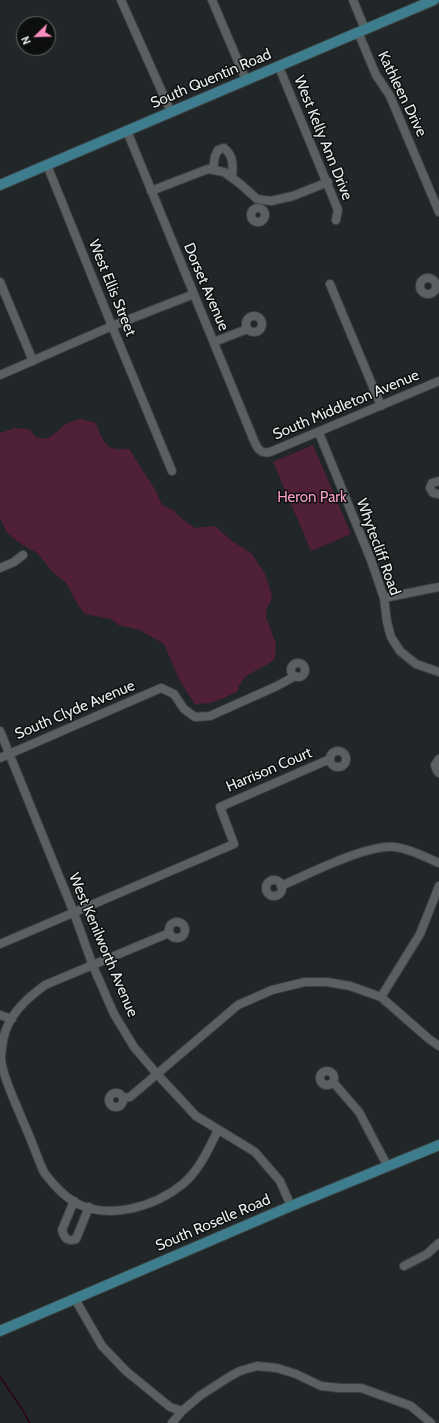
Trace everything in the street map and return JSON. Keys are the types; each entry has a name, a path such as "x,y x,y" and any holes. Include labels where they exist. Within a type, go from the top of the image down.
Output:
{"main road":[{"name":"South Quentin Road","path":"0,185 434,0"},
{"name":"South Roselle Road","path":"0,1331 291,1206 439,1146"}],"street":[{"path":"121,0 171,112"},
{"path":"212,0 246,80"},
{"name":"Kathleen Drive","path":"353,0 376,75 390,96 439,212"},
{"name":"West Kelly Ann Drive","path":"279,67 328,182 338,210 336,220"},
{"name":"Dorset Avenue","path":"128,131 151,191 256,446 262,452"},
{"path":"214,170 215,156 218,150 224,148 232,160 232,177"},
{"name":"West Ellis Street","path":"47,165 172,471"},
{"path":"151,191 208,169 224,172 232,177 261,204 293,196 328,182"},
{"path":"0,282 33,361"},
{"path":"330,284 381,406"},
{"path":"0,375 112,326 194,294"},
{"path":"214,342 247,329"},
{"name":"South Middleton Avenue","path":"262,452 270,452 439,381"},
{"name":"Whytecliff Road","path":"319,432 371,560 384,598 387,622 391,637 400,651 416,664 439,672"},
{"path":"439,481 432,483 430,488 433,493 439,494"},
{"path":"0,568 14,562 23,554"},
{"path":"384,598 439,586"},
{"name":"South Clyde Avenue","path":"0,758 161,688 174,694 184,709 195,717 210,716 277,686 295,676"},
{"name":"West Kenilworth Avenue","path":"0,731 74,913 93,966 114,1014 134,1047 196,1116 255,1152 280,1181 291,1206"},
{"name":"Harrison Court","path":"74,913 234,844 220,807 330,760"},
{"path":"439,760 435,765 436,771 439,773"},
{"path":"281,886 353,855 379,848 394,847 412,851 439,863"},
{"path":"380,997 420,934 439,886"},
{"path":"0,944 74,913"},
{"path":"169,933 45,985 28,998 17,1011 3,1033 1,1060 6,1080 45,1174 63,1194 74,1202 97,1210 119,1211 140,1206 163,1197 184,1183 200,1164 218,1130"},
{"path":"123,1098 130,1097 238,1005 272,990 305,982 327,982 350,986 380,997 439,1046"},
{"path":"0,1015 12,1019"},
{"path":"333,1082 359,1112 388,1167"},
{"path":"74,1202 62,1230 67,1240 76,1239 89,1207"},
{"path":"404,1266 427,1254 439,1243"},
{"path":"75,1299 102,1346 126,1371 170,1407 182,1411"},
{"path":"172,1423 182,1411 201,1395 229,1377 240,1371 260,1367 277,1368 296,1374 321,1386 362,1388 411,1406 432,1423"}],"green space":[{"path":"81,419 96,423 106,444 112,448 129,449 156,491 162,505 175,511 177,515 195,528 215,526 231,540 252,554 265,574 272,596 267,608 266,617 276,644 275,658 265,666 243,679 238,691 212,702 195,704 181,683 164,644 140,630 118,625 111,619 85,614 78,605 66,583 53,572 37,553 21,544 7,533 0,518 0,433 15,428 26,429 30,430 36,437 46,439 65,425"},
{"name":"Heron Park","path":"313,445 351,534 311,551 273,462"}],"waterway":[{"path":"0,1377 30,1423"}]}
